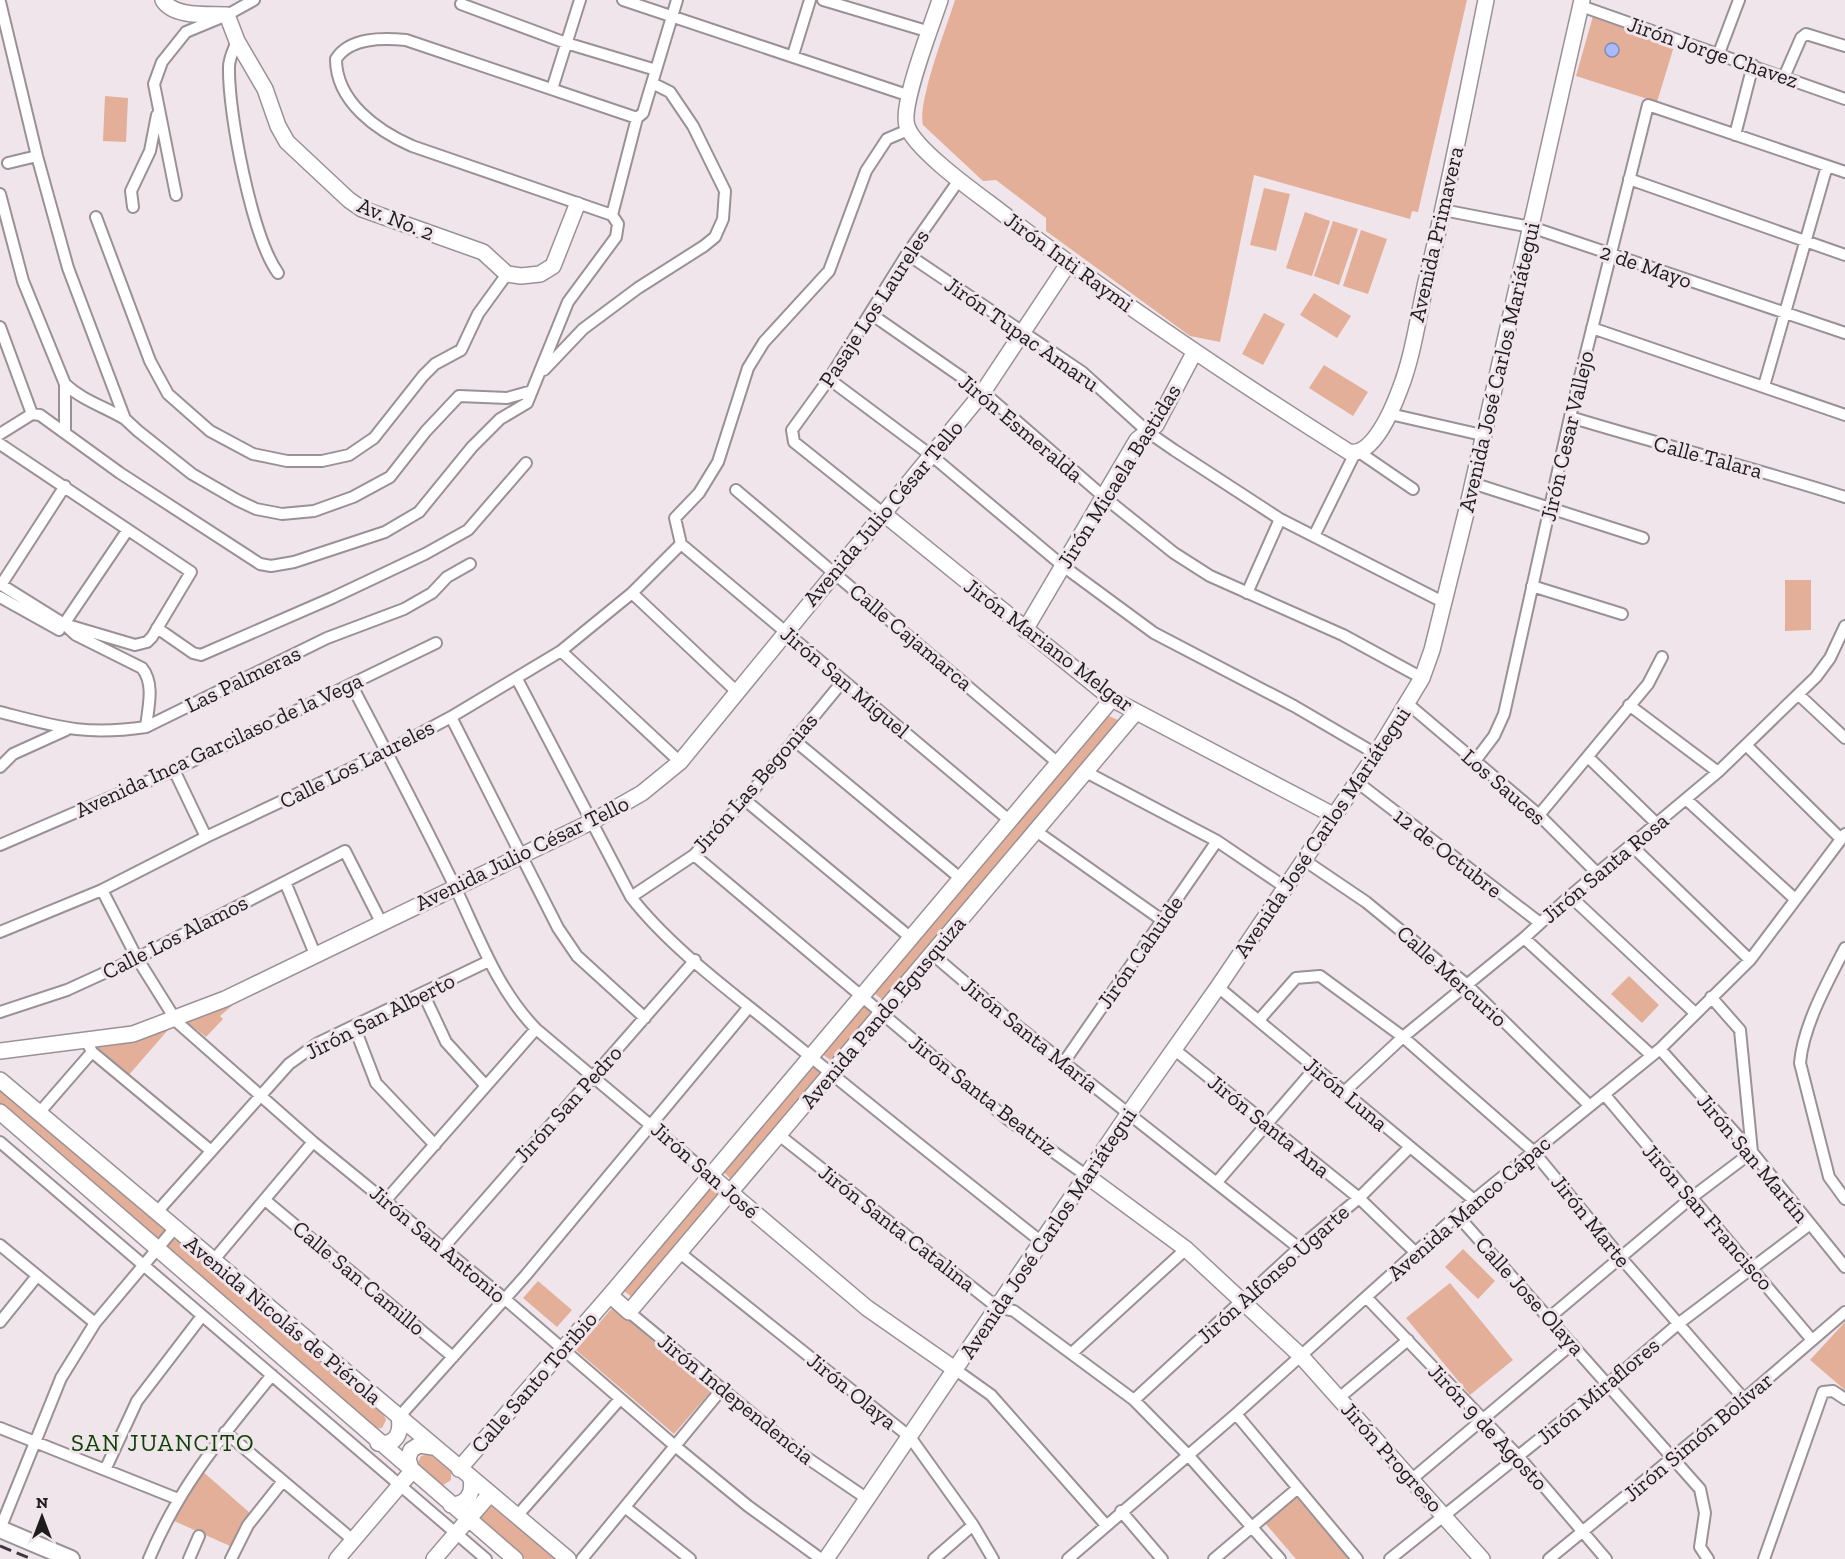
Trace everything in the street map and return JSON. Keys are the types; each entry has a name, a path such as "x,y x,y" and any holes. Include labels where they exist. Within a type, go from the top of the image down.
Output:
{"main road":[{"path":"0,1529 71,1559"}],"street":[{"path":"163,0 167,6 186,13 227,15"},
{"path":"176,195 154,84 162,62 186,32 227,15 254,0"},
{"path":"552,89 580,0"},
{"path":"623,0 794,55 910,96"},
{"path":"612,216 640,115 677,0"},
{"path":"794,55 810,0"},
{"path":"823,0 930,32"},
{"path":"681,544 675,518 699,493 718,462 748,368 764,342 829,271 866,171 887,139 908,130 906,109 940,0"},
{"name":"Avenida Primavera","path":"1357,452 1369,446 1390,414 1402,387 1443,210 1486,0"},
{"path":"1719,53 1739,0"},
{"path":"0,2 37,156 69,269 125,418"},
{"name":"Jirón Jorge Chavez","path":"1581,3 1845,99"},
{"name":"Avenida José Carlos Mariátegui","path":"824,1559 1286,887 1332,815 1376,754 1422,678 1432,650 1472,483 1581,3"},
{"path":"461,4 566,43 656,70"},
{"name":"Av. No. 2","path":"227,15 237,41 265,88 278,126 287,142 349,200 388,218 483,252 507,274"},
{"path":"1784,77 1801,38 1806,34 1845,46"},
{"path":"0,434 32,414 40,415 260,564 271,566 294,562 385,532 419,512 472,447 500,419 527,403 542,373 552,337 568,302 616,237 618,224 612,216 469,164 412,146 383,133 365,119 346,91 338,73 336,59 340,53 354,44 390,39 406,40 552,89 608,111 640,115"},
{"path":"237,41 228,64 231,99 245,179 263,248 278,273"},
{"path":"1753,65 1735,135 1845,172"},
{"path":"542,373 583,329 638,288 715,237 723,219 725,191 693,126 670,92 652,83"},
{"name":"Jirón Cesar Vallejo","path":"1474,760 1494,736 1504,714 1570,417 1648,105 1735,135"},
{"path":"133,207 131,191 150,151 158,109"},
{"name":"Jirón Inti Raymi","path":"908,130 918,143 959,180 1068,264 1194,353 1349,452 1357,452"},
{"path":"8,163 37,156"},
{"path":"1764,386 1827,166"},
{"path":"1629,179 1845,255"},
{"name":"Pasaje Los Laureles","path":"792,437 792,430 829,379 907,254 959,180"},
{"path":"0,194 23,281 65,384 65,432"},
{"path":"96,217 150,361 168,394 210,430 253,454 287,461 322,461 349,455 374,438 423,376 435,364 461,350 478,314 507,274 540,274 553,266 577,205"},
{"name":"2 de Mayo","path":"1443,210 1531,227 1845,333"},
{"name":"Jirón Tupac Amaru","path":"907,254 1082,372 1148,432 1280,519 1443,602"},
{"name":"Avenida Julio César Tello","path":"0,1051 89,1046 175,1020 455,887 519,849 592,821 642,794 680,762 784,631 932,456 983,392 1068,264"},
{"name":"Jirón Esmeralda","path":"871,314 983,392 1104,497 1174,553 1210,576 1342,635 1422,678"},
{"path":"0,327 32,414"},
{"path":"1592,328 1845,415"},
{"name":"Jirón Micaela Bastidas","path":"1025,630 1137,440 1156,425 1194,353"},
{"path":"829,379 932,456 1063,566 1154,633 1294,706 1376,754"},
{"path":"65,384 82,398 102,405 125,418 192,474 256,509 282,514 314,512 352,497 390,477 426,431 459,396 507,398 532,392"},
{"path":"1390,414 1482,435"},
{"name":"Calle Talara","path":"1570,417 1845,497"},
{"name":"Jirón Mariano Melgar","path":"792,437 794,442 1112,699 1332,815"},
{"path":"1,447 65,486 127,531 191,572 147,642 135,645 62,627 0,584 65,486"},
{"path":"1314,536 1357,452 1413,489"},
{"path":"157,628 193,653 201,655 332,598 425,554 468,530 526,464"},
{"path":"1472,483 1643,538"},
{"name":"Calle Cajamarca","path":"736,489 1058,763"},
{"path":"1247,593 1280,519"},
{"path":"62,627 127,531"},
{"name":"Calle Los Laureles","path":"0,932 102,890 206,837 453,720 561,651 632,594 681,544"},
{"name":"Jirón San Miguel","path":"681,544 1009,820"},
{"name":"Las Palmeras","path":"0,712 66,730 118,731 146,727 327,638 404,609 432,593 447,578 470,564"},
{"path":"1532,586 1622,614"},
{"path":"632,594 736,691"},
{"path":"0,597 142,668 150,686 146,727"},
{"name":"Jirón Santa Rosa","path":"1344,1092 1403,1037 1524,938 1570,896 1718,772 1799,695 1830,658 1845,629"},
{"name":"Avenida Inca Garcilaso de la Vega","path":"0,845 174,770 436,643"},
{"path":"561,651 680,762"},
{"path":"1539,815 1648,684 1662,657"},
{"path":"517,679 632,897 695,960 749,1007 1043,1243"},
{"name":"Jirón Las Begonias","path":"632,897 694,855 745,800 843,681"},
{"name":"Jirón San José","path":"351,684 455,887 489,961 516,1009 536,1029 653,1125 867,1308 991,1395 1105,1524"},
{"path":"1799,695 1845,738"},
{"name":"Avenida Pando Egusquiza","path":"610,1295 1112,699"},
{"name":"Los Sauces","path":"1408,704 1539,815 1597,873"},
{"path":"1629,705 1718,772"},
{"name":"Avenida Pando Egusquiza","path":"629,1312 1136,712"},
{"path":"453,720 558,928 577,956 645,1018"},
{"path":"0,767 13,754 66,730"},
{"path":"794,740 960,878"},
{"path":"1746,745 1843,837"},
{"path":"1588,757 1657,824"},
{"path":"174,770 206,837"},
{"path":"1086,772 1217,841 1286,887"},
{"name":"12 de Octubre","path":"1357,782 1540,923"},
{"path":"745,800 911,938"},
{"path":"1687,800 1795,899"},
{"path":"1036,831 1162,920"},
{"name":"Avenida Manco Cápac","path":"1068,1559 1105,1524 1236,1414 1474,1200 1655,1052 1750,960 1843,837"},
{"name":"Jirón Cahuide","path":"1064,1062 1217,841"},
{"path":"1632,846 1750,960"},
{"name":"Calle Los Alamos","path":"0,1012 67,990 137,958 345,851 381,922"},
{"name":"Jirón Santa Beatriz","path":"694,855 1006,1118 1186,1249 1301,1356"},
{"name":"Calle Mercurio","path":"1304,860 1366,902 1466,984 1590,1106"},
{"path":"285,882 315,954"},
{"name":"Jirón San Antonio","path":"102,890 137,958 175,1020 261,1093 313,1142 505,1299 675,1446 748,1506 824,1559"},
{"path":"1570,896 1695,1013"},
{"name":"Jirón San Martín","path":"1524,938 1655,1052 1752,1152 1845,1267"},
{"path":"1845,948 1829,979 1801,1048 1800,1063 1829,1177 1845,1199"},
{"name":"Jirón Santa María","path":"932,954 1299,1248"},
{"name":"Jirón San Pedro","path":"443,1248 695,960"},
{"name":"Jirón San Alberto","path":"156,1213 261,1093 299,1057 318,1043 489,961"},
{"name":"Jirón Marte","path":"1258,1020 1296,978 1307,975 1320,976 1403,1037 1533,1151 1744,1399"},
{"name":"Jirón Luna","path":"1218,987 1474,1200"},
{"path":"423,993 446,1042 486,1086"},
{"path":"1550,1317 1691,1198 1752,1152 1740,1030 1711,997"},
{"path":"378,1443 388,1443 396,1437 400,1428 399,1418 505,1299 653,1125 749,1007"},
{"path":"354,1026 376,1083 435,1145"},
{"path":"450,1127 536,1029"},
{"path":"386,1200 536,1029"},
{"path":"39,1113 89,1046 210,1150"},
{"name":"Jirón Santa Ana","path":"1174,1050 1359,1198 1416,1253"},
{"path":"1217,1182 1315,1068"},
{"name":"Avenida Nicolás de Piérola","path":"0,1080 212,1262 568,1559"},
{"name":"Jirón San Francisco","path":"1604,1094 1812,1340"},
{"name":"Avenida Nicolás de Piérola","path":"0,1112 378,1443 515,1559"},
{"name":"Jirón Santa Catalina","path":"779,1135 997,1307 1014,1311 1134,1400 1188,1455 1280,1559"},
{"path":"212,1262 313,1142"},
{"path":"2,1146 486,1559"},
{"name":"Jirón Alfonso Ugarte","path":"1134,1400 1241,1300 1359,1198 1410,1147"},
{"name":"Calle San Camillo","path":"265,1200 453,1357"},
{"name":"Calle Jose Olaya","path":"1458,1216 1674,1457 1703,1496 1705,1513 1700,1547 1708,1559"},
{"name":"Jirón Miraflores","path":"1390,1559 1519,1457 1678,1324 1809,1225"},
{"path":"0,1529 62,1378 95,1323 174,1229"},
{"path":"0,1245 95,1323"},
{"path":"1072,1353 1186,1249"},
{"name":"Jirón Olaya","path":"680,1253 910,1437 973,1525 993,1559"},
{"path":"0,1322 37,1276"},
{"name":"Jirón Independencia","path":"610,1295 721,1390 797,1451 866,1498"},
{"name":"Calle Santo Toribio","path":"451,1505 461,1503 469,1497 472,1488 465,1474 562,1349 610,1295"},
{"name":"Jirón 9 de Agosto","path":"1367,1298 1519,1457 1606,1559"},
{"name":"Jirón Simón Bolívar","path":"1548,1559 1744,1399 1845,1312"},
{"path":"105,1470 137,1401 202,1316"},
{"path":"1339,1398 1408,1340"},
{"path":"1412,1479 1572,1344"},
{"name":"Jirón Progreso","path":"1301,1356 1482,1559"},
{"path":"149,1559 178,1499 199,1465 272,1375"},
{"path":"582,1559 721,1390"},
{"path":"1764,1559 1823,1392 1833,1391 1845,1399"},
{"path":"517,1516 620,1399"},
{"path":"1236,1414 1357,1559"},
{"path":"0,1428 178,1499"},
{"path":"225,1432 353,1540"},
{"path":"337,1559 412,1471 408,1459 411,1450 419,1445 433,1447"},
{"path":"231,1559 248,1525 283,1481"},
{"path":"1214,1559 1298,1488"},
{"path":"434,1559 490,1494"},
{"path":"626,1508 690,1559"},
{"path":"1121,1511 1162,1559"},
{"path":"934,1559 973,1525"},
{"path":"189,1559 199,1536"}],"shaded area":[{"path":"955,0 1467,0 1418,212 1412,211 1410,219 1254,175 1220,342 1190,336 1046,231 1046,218 996,180 983,181 923,125 922,114 928,82"},
{"path":"1593,16 1675,43 1657,102 1576,76"},
{"path":"105,96 128,98 126,142 103,141"},
{"path":"1264,188 1290,194 1276,251 1250,245"},
{"path":"1305,212 1330,221 1312,276 1286,268"},
{"path":"1333,221 1358,229 1339,285 1314,276"},
{"path":"1361,230 1387,239 1368,294 1343,286"},
{"path":"1314,293 1351,316 1337,338 1300,315"},
{"path":"1264,313 1285,324 1263,365 1242,354"},
{"path":"1324,365 1368,392 1353,416 1309,388"},
{"path":"1785,580 1811,580 1811,630 1785,631"},
{"path":"1109,716 1120,721 885,1002 874,993"},
{"path":"1629,976 1659,1005 1642,1023 1611,994"},
{"path":"234,1004 220,1016 223,1019 206,1037 187,1022"},
{"path":"864,1004 875,1013 833,1062 822,1054"},
{"path":"174,1023 127,1077 101,1054 93,1042"},
{"path":"814,1064 825,1073 733,1182 723,1171"},
{"path":"0,1084 167,1230 160,1237 153,1237 0,1105"},
{"path":"712,1184 722,1192 633,1298 623,1290"},
{"path":"177,1239 382,1411 386,1420 382,1428 372,1429 166,1249 172,1240"},
{"path":"1463,1249 1495,1281 1478,1299 1445,1267"},
{"path":"538,1281 572,1310 557,1327 523,1298"},
{"path":"1450,1283 1513,1360 1470,1395 1406,1318"},
{"path":"613,1307 711,1391 674,1434 576,1350"},
{"path":"1845,1322 1845,1390 1810,1360"},
{"path":"429,1454 451,1470 451,1480 440,1487 417,1464 421,1456"},
{"path":"201,1470 250,1513 230,1546 172,1520"},
{"path":"1296,1497 1349,1559 1296,1559 1265,1523"},
{"path":"489,1506 494,1506 558,1559 525,1559 481,1520 481,1515"}],"water":[{"path":"1612,43 1617,45 1619,50 1617,55 1612,57 1607,55 1605,50 1607,45"}],"railway":[{"path":"0,1546 32,1559"}],"district":[{"name":"SAN JUANCITO","path":"163,1442"}]}
